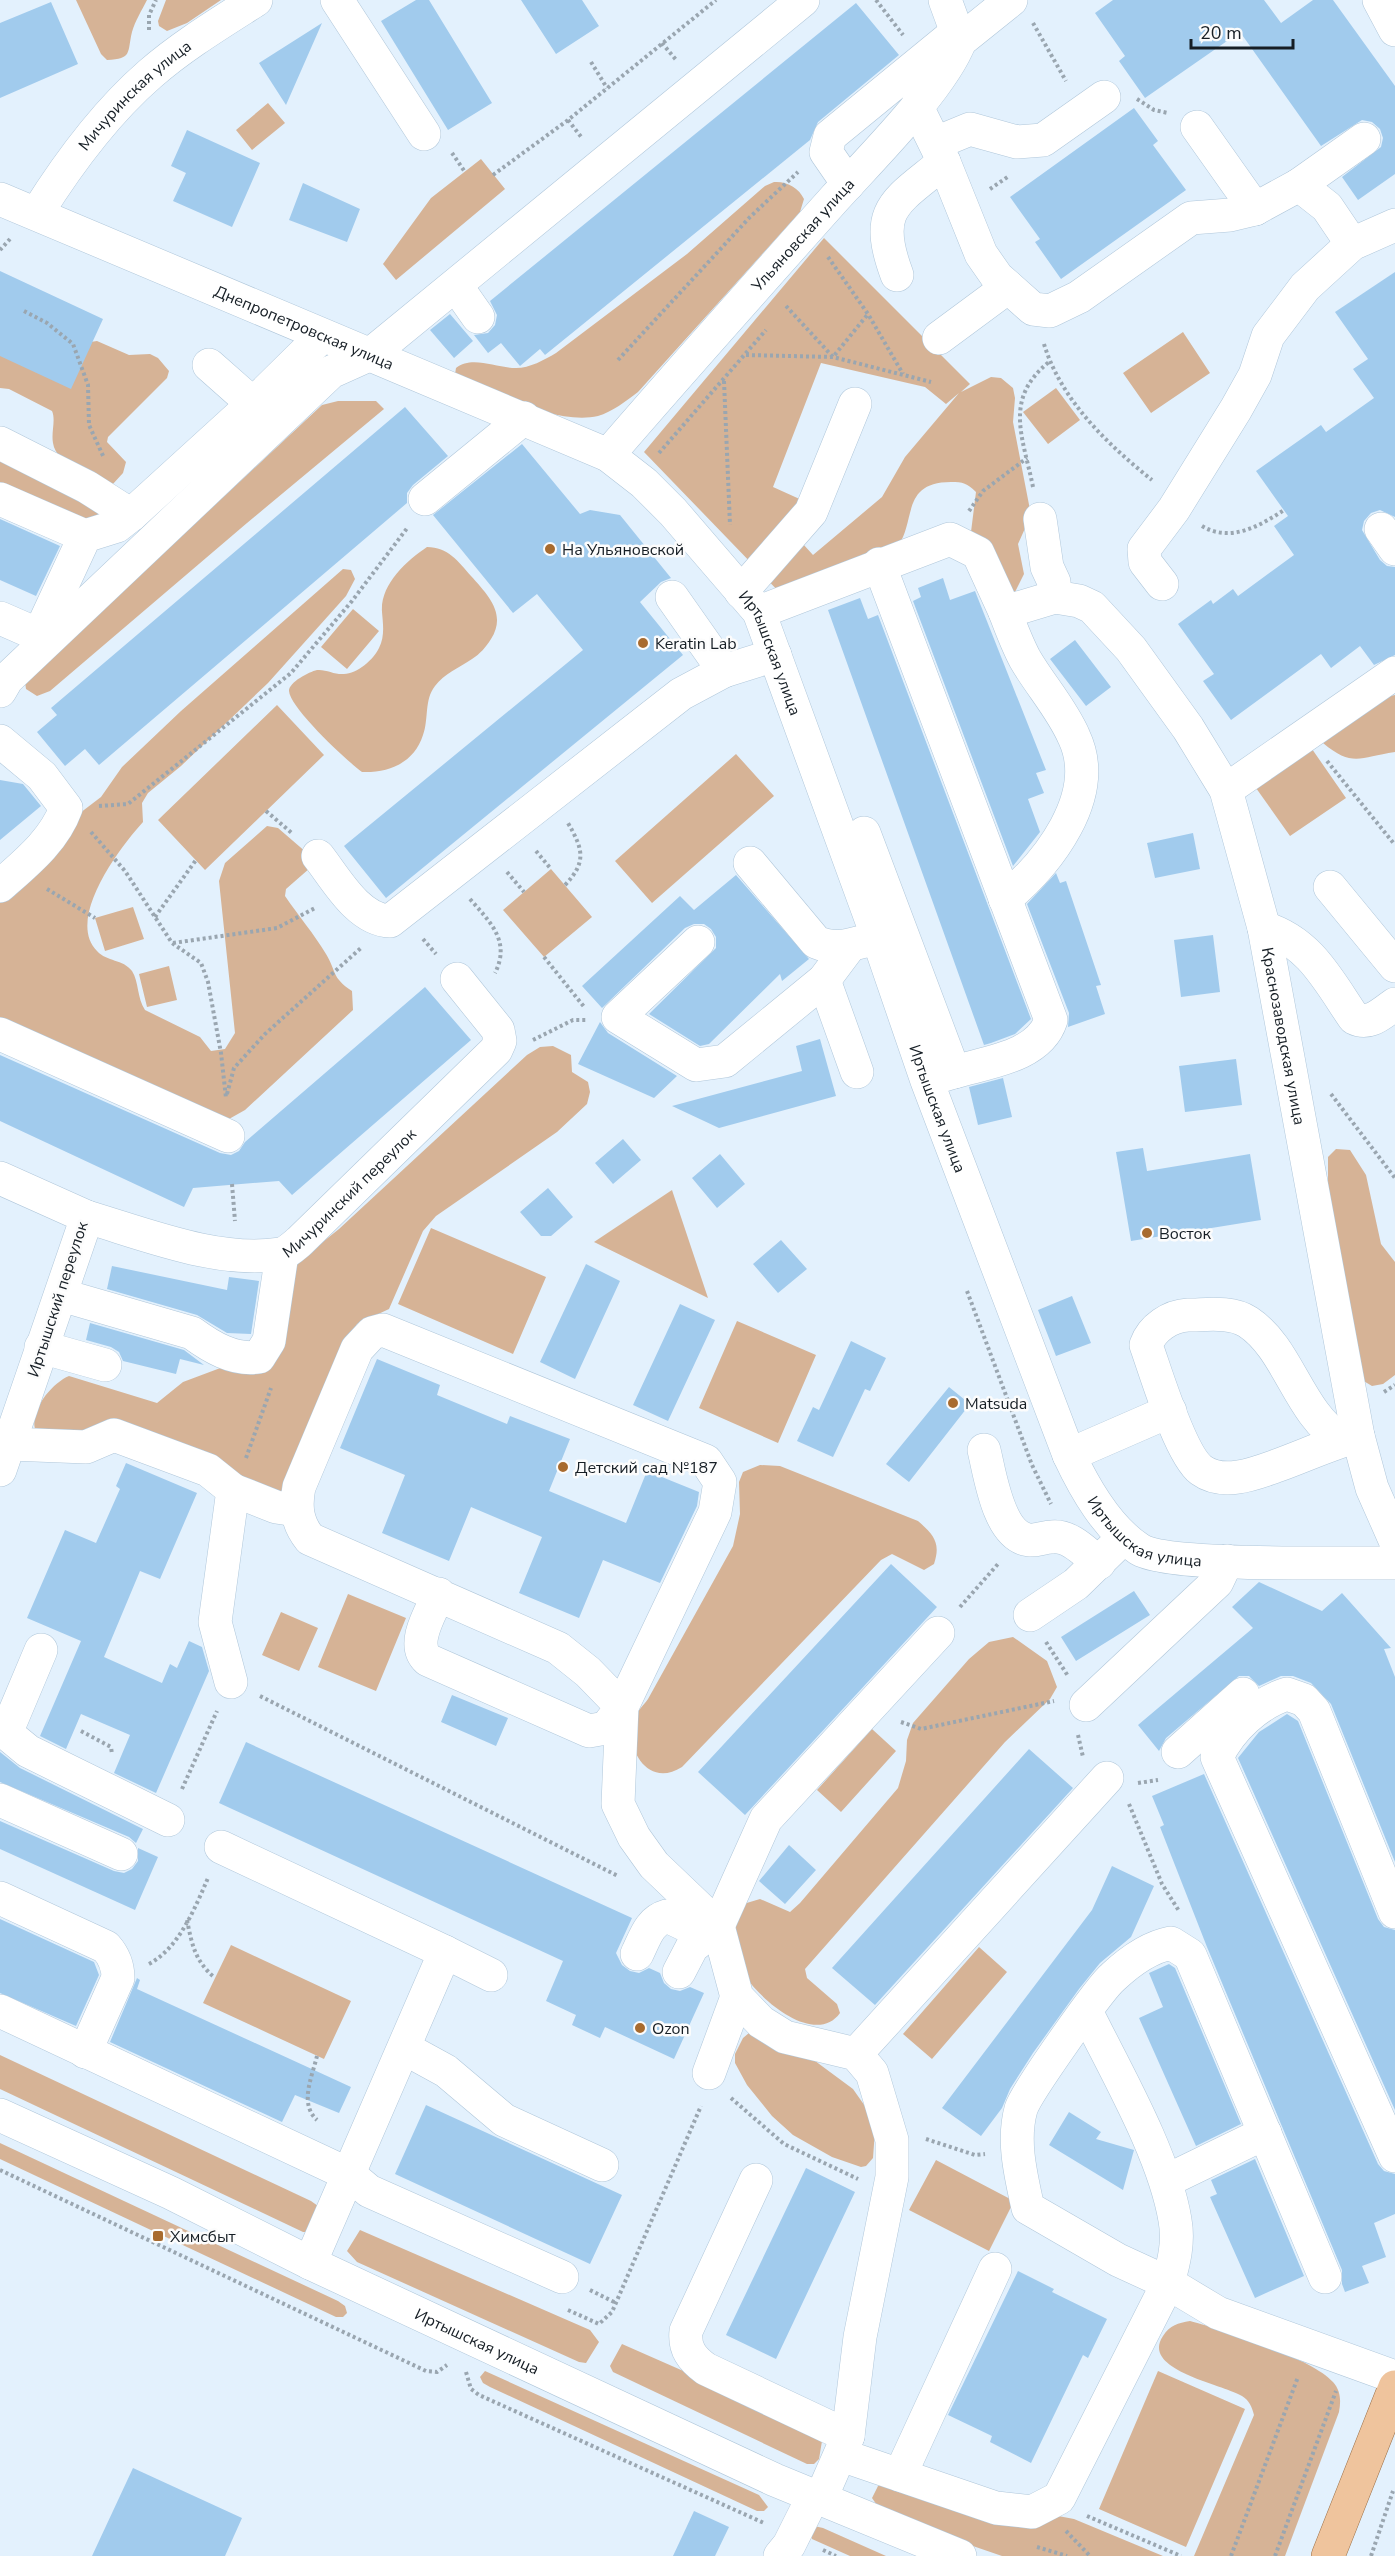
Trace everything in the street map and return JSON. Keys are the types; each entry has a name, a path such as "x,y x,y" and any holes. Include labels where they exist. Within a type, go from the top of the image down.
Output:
{"main road":[{"path":"1328,2556 1392,2405"}],"street":[{"name":"Мичуринская улица","path":"37,213 56,182 103,121 151,73 256,0"},
{"path":"337,0 424,134"},
{"path":"0,691 7,679 44,638 331,372 371,354 457,287 696,86 803,0"},
{"path":"945,0 958,37"},
{"path":"1379,0 1395,30"},
{"path":"848,184 826,152 830,136 922,59 958,37 1022,11"},
{"name":"Ульяновская улица","path":"608,455 919,101 954,55 958,37"},
{"path":"897,275 886,236 888,214 940,153 970,129 1017,142 1043,140 1104,97"},
{"path":"919,101 920,113 940,153 981,254 1008,287 1033,309 1050,311 1079,297 1191,218 1255,209 1299,185 1364,139"},
{"path":"1197,127 1255,209"},
{"path":"1299,185 1327,207 1352,244"},
{"name":"Днепропетровская улица","path":"0,199 608,455"},
{"path":"1162,584 1144,562 1143,553 1176,505 1255,375 1268,336 1305,287 1352,244 1395,225"},
{"path":"457,287 478,316"},
{"path":"939,338 1008,287"},
{"path":"0,499 85,536 117,526 253,404 322,336"},
{"path":"209,364 253,404"},
{"path":"759,603 812,512 855,404"},
{"path":"425,500 524,418"},
{"path":"0,443 87,487 131,515"},
{"name":"Иртышская улица","path":"608,455 644,483 705,546 715,562 759,603 775,655 878,938 940,1076 1069,1455 1084,1488 1124,1537 1141,1551 1158,1557 1227,1561 1395,1563"},
{"path":"1005,612 1055,597 1054,582 1047,567 1040,519"},
{"path":"44,638 85,536"},
{"path":"759,603 950,539 978,553 1024,657 1075,738 1081,772 1076,802 1061,839 1040,867 1005,899"},
{"path":"759,603 940,1076 1019,1053 1039,1041 1051,1020 879,564"},
{"path":"672,597 724,671"},
{"name":"Краснозаводская улица","path":"1055,597 1079,601 1092,607 1119,633 1188,728 1226,790 1264,928 1350,1438 1395,1540"},
{"path":"0,618 44,638"},
{"path":"318,856 352,899 370,917 396,917 681,694 724,671 775,655"},
{"path":"1226,790 1395,673"},
{"path":"0,741 42,776 66,808 50,838 10,877"},
{"path":"750,863 816,942 826,946 848,948 878,938"},
{"path":"1330,887 1395,966"},
{"path":"1264,928 1280,933 1300,944 1354,1018 1362,1022 1371,1021 1395,1004"},
{"path":"698,942 618,1017 696,1065 725,1061 824,980 848,948"},
{"path":"824,980 857,1072"},
{"name":"Мичуринский переулок","path":"87,1217 192,1247 237,1254 282,1254 299,1242 496,1050 500,1041 498,1030 466,989"},
{"path":"0,1034 228,1136"},
{"name":"Иртышский переулок","path":"0,1178 87,1217 5,1457"},
{"path":"62,1295 192,1333 210,1346 228,1354 251,1359 258,1357 270,1341 282,1254"},
{"path":"1182,1315 1225,1315 1247,1321 1267,1341 1318,1419 1350,1438 1275,1466 1232,1479 1201,1470 1186,1449 1170,1411 1146,1345 1149,1336 1158,1326 1182,1315"},
{"path":"439,1594 420,1646 423,1655 428,1660 589,1731 606,1728 622,1707 717,1505 720,1482 706,1461 383,1330 372,1333 357,1348 300,1487 297,1510 301,1527 310,1539 439,1594 558,1648 588,1672 622,1707 618,1804 634,1837 654,1865 712,1930 737,1997 761,2022 785,2037 856,2054 872,2073 892,2140 892,2177 860,2337 844,2446 817,2498 787,2546"},
{"path":"41,1347 105,1365"},
{"path":"1069,1455 1170,1411"},
{"path":"5,1457 86,1447 114,1435 208,1470 233,1490 276,1507 297,1510"},
{"path":"984,1450 996,1502 1005,1522 1015,1533 1025,1539 1066,1538 1099,1563"},
{"path":"224,1695 214,1622 233,1490"},
{"path":"1030,1615 1051,1604 1099,1563 1124,1537"},
{"path":"1086,1706 1217,1582 1227,1561"},
{"path":"679,1972 692,1947 712,1930 766,1819 938,1634"},
{"path":"40,1650 3,1731 28,1751 168,1820"},
{"path":"1178,1752 1255,1685 1270,1681 1280,1684 1287,1694 1304,1700 1314,1711 1395,1912"},
{"path":"1287,1694 1266,1703 1231,1733 1217,1757 1395,2156"},
{"path":"856,2054 1117,1790"},
{"path":"0,1800 121,1854"},
{"path":"221,1847 491,1975"},
{"path":"0,1898 106,1947 118,1969 118,1978 85,2052"},
{"path":"637,1954 651,1925 667,1916 712,1930"},
{"path":"1325,2277 1190,1955 1171,1943 1157,1945 1111,1978 1022,2106 1017,2162 1028,2208 1109,2254 1168,2283 1218,2313 1395,2378"},
{"path":"310,2263 445,1952"},
{"path":"709,2073 737,1997"},
{"path":"0,2011 350,2175 369,2191 562,2277"},
{"path":"756,2180 686,2331 685,2342 692,2359 844,2446 900,2475 996,2508 1032,2511 1052,2502 1059,2498 1168,2283 1176,2251 1176,2221 1166,2181 1126,2091 1086,2012"},
{"path":"404,2048 446,2071 504,2120 602,2165"},
{"name":"Иртышская улица","path":"0,2115 171,2193 310,2263 817,2498 946,2554"},
{"path":"1166,2181 1265,2133"},
{"path":"900,2475 995,2269"}],"path":[{"path":"493,175 607,88 716,0"},
{"path":"876,0 922,59"},
{"path":"1022,11 1065,78"},
{"path":"591,62 607,88"},
{"path":"1104,97 1120,86 1126,88 1144,106 1187,118 1197,127"},
{"path":"618,360 750,217 792,177 826,152"},
{"path":"452,154 465,172"},
{"path":"988,196 990,189 1018,170"},
{"path":"805,231 828,256 868,314 903,375"},
{"path":"0,250 5,244"},
{"path":"821,264 828,256"},
{"path":"779,314 793,298"},
{"path":"786,306 833,357"},
{"path":"1033,309 1049,362 1070,396 1094,427 1176,505 1211,532 1237,533 1284,510"},
{"path":"24,311 47,323 73,344 88,385 88,425 107,465"},
{"path":"833,357 868,314"},
{"path":"644,483 657,456 724,381 772,322"},
{"path":"746,355 833,357 931,382"},
{"path":"1040,519 1019,422 1020,400 1029,383 1049,362"},
{"path":"715,562 730,528 724,381"},
{"path":"950,539 983,492 1027,458"},
{"path":"66,808 128,804 291,673 398,543 425,500"},
{"path":"1331,766 1395,845"},
{"path":"551,794 578,840 582,855 574,876 565,885"},
{"path":"66,808 110,851 172,943 201,963 208,982 221,1053 226,1098 234,1068 264,1034 396,917 466,989 490,982 501,955 502,943 489,921"},
{"path":"155,916 196,860"},
{"path":"10,877 63,900 95,918"},
{"path":"172,943 277,928 309,914"},
{"path":"544,957 590,1013"},
{"path":"535,1040 573,1020"},
{"path":"938,1634 995,1566 1025,1539"},
{"path":"1030,1615 1086,1706"},
{"path":"168,1820 224,1695 622,1878"},
{"path":"901,1722 921,1729 1050,1701 1086,1706"},
{"path":"1117,1790 1162,1884 1185,1920 1190,1955"},
{"path":"118,1978 156,1961 175,1940 187,1920 221,1847"},
{"path":"187,1920 193,1951 202,1967 215,1978"},
{"path":"317,2056 308,2090 309,2113 323,2125 363,2142"},
{"path":"709,2073 743,2110 784,2144 889,2195"},
{"path":"600,2324 612,2312 701,2105 709,2073"},
{"path":"888,2125 975,2155 993,2153 1019,2141"},
{"path":"0,2170 426,2371 437,2372 448,2364 458,2365 466,2373 471,2389 479,2395 787,2546 836,2556"},
{"path":"1231,2556 1310,2345"},
{"path":"1275,2556 1348,2359"},
{"path":"1371,2556 1395,2486"},
{"path":"1052,2502 1064,2529 1090,2556"},
{"path":"1052,2502 1181,2556"}],"shaded area":[{"path":"76,0 147,0 135,24 125,56 107,60 101,54"},
{"path":"166,0 221,0 187,23 167,31 159,26 158,21"},
{"path":"268,103 285,123 252,150 236,130"},
{"path":"481,159 505,189 396,280 383,264 431,198"},
{"path":"774,182 788,184 799,192 804,199 800,212 638,392 614,409 598,416 583,418 548,413 464,384 455,374 456,368 462,364 477,362 521,368 556,353 687,254 765,186"},
{"path":"824,238 970,384 961,392 991,377 1001,378 1013,388 1015,398 1013,422 1031,515 1018,544 1024,574 1015,592 1009,592 971,532 976,492 965,484 951,482 924,488 917,496 898,546 785,598 644,452","holes":["821,363 925,387 946,404 959,393 905,457 882,497 813,555 783,522 804,501 773,487"]},
{"path":"1183,332 1210,373 1151,413 1123,373"},
{"path":"97,341 129,355 150,354 158,358 169,371 167,378 108,437 107,442 126,462 123,473 112,485 77,469 61,458 53,443 52,411 9,389 0,388 0,356"},
{"path":"1056,388 1080,420 1048,444 1023,412"},
{"path":"338,401 376,401 384,409 50,691 37,696 26,689 25,682 322,405"},
{"path":"0,450 111,510 91,526 0,492"},
{"path":"427,547 447,552 484,590 496,613 495,630 480,653 447,674 435,686 429,697 423,735 413,753 391,768 362,772 309,721 292,699 289,691 292,684 314,671 349,673 369,661 381,644 382,602 385,592 403,567"},
{"path":"343,569 351,570 355,579 346,596 268,683 181,766 148,793 142,803 143,822 110,865 92,902 88,921 89,937 97,951 105,957 124,964 132,971 145,1010 200,1037 211,1051 225,1049 235,1033 219,881 225,863 267,826 278,828 307,853 310,868 286,889 285,896 321,947 337,978 352,991 353,1010 245,1110 229,1119 0,1024 0,897 80,813 101,797 122,767 181,711"},
{"path":"353,609 379,631 347,669 321,647"},
{"path":"1395,695 1395,752 1357,759 1342,756 1323,743 1381,698"},
{"path":"277,705 324,755 205,870 158,820"},
{"path":"1312,749 1346,798 1290,836 1256,788"},
{"path":"736,754 774,796 652,903 615,861"},
{"path":"551,869 592,917 544,957 503,910"},
{"path":"133,907 144,939 105,951 95,918"},
{"path":"169,966 177,1000 147,1007 139,974"},
{"path":"553,1046 571,1055 572,1072 588,1082 590,1092 587,1104 557,1132 436,1216 423,1231 389,1309 357,1324 290,1494 82,1439 35,1429 36,1414 44,1398 49,1391 69,1376 157,1403 183,1382 231,1364 249,1367 289,1276 299,1261 339,1229 527,1055 540,1047"},
{"path":"1336,1149 1350,1150 1366,1175 1381,1244 1395,1262 1395,1375 1383,1384 1372,1386 1362,1380 1328,1193 1328,1157"},
{"path":"672,1190 708,1298 594,1242"},
{"path":"431,1228 546,1277 513,1354 398,1304"},
{"path":"737,1321 816,1355 778,1443 699,1408"},
{"path":"760,1465 780,1466 918,1521 935,1540 937,1550 934,1564 924,1570 892,1554 881,1560 682,1767 670,1772 659,1773 649,1769 636,1753 632,1742 634,1718 648,1699 733,1546 740,1514 739,1482 743,1472"},
{"path":"348,1594 406,1618 376,1691 318,1667"},
{"path":"281,1612 318,1628 299,1671 262,1655"},
{"path":"1013,1637 1047,1661 1057,1687 1050,1699 1005,1742 805,1969 807,1978 837,2004 840,2013 828,2023 813,2025 780,2011 751,1984 735,1956 734,1937 740,1905 760,1899 790,1912 800,1903 898,1788 906,1761 907,1740 913,1723 969,1659 989,1642"},
{"path":"872,1729 896,1751 841,1812 817,1790"},
{"path":"231,1945 351,2001 324,2059 203,2003"},
{"path":"979,1947 1007,1972 932,2059 903,2034"},
{"path":"749,2033 807,2055 853,2089 867,2109 875,2130 873,2158 866,2166 861,2167 832,2157 793,2135 772,2116 747,2085 735,2063 735,2054 743,2038"},
{"path":"0,2055 311,2201 318,2206 310,2232 303,2232 0,2089"},
{"path":"0,2143 338,2301 345,2306 347,2313 343,2317 336,2317 0,2159"},
{"path":"936,2160 1014,2201 989,2251 909,2210"},
{"path":"360,2230 590,2330 599,2342 586,2363 579,2362 357,2262 347,2251"},
{"path":"1190,2321 1244,2338 1287,2355 1322,2373 1338,2389 1339,2412 1285,2556 1194,2556 1254,2415 1250,2404 1242,2396 1186,2374 1163,2358 1159,2348 1168,2329"},
{"path":"622,2344 813,2428 822,2441 819,2459 814,2464 807,2464 613,2372 610,2366"},
{"path":"485,2371 759,2495 768,2507 764,2511 757,2511 490,2387 483,2383 480,2377"},
{"path":"1158,2371 1245,2409 1186,2547 1099,2509"},
{"path":"888,2484 1074,2519 1163,2556 1002,2556 938,2534 879,2508 872,2498 878,2486"},
{"path":"814,2526 886,2556 850,2556 812,2539 809,2532"}],"building":[{"path":"416,0 429,0 492,103 448,130 381,21"},
{"path":"521,0 582,0 599,26 556,54"},
{"path":"1113,0 1264,0 1281,23 1313,0 1333,0 1395,86 1395,174 1358,200 1342,177 1381,147 1383,138 1380,129 1372,122 1362,120 1321,146 1240,32 1145,98 1119,61 1125,56 1095,13"},
{"path":"51,2 78,64 0,98 0,23"},
{"path":"856,3 899,55 818,122 810,140 545,355 540,349 520,366 501,343 488,353 474,335 488,333 495,325 497,315 490,301"},
{"path":"322,23 286,105 259,63"},
{"path":"1134,108 1158,141 1153,145 1186,190 1061,279 1035,242 1040,239 1010,197"},
{"path":"187,130 260,163 232,227 173,201 186,173 171,166"},
{"path":"303,183 360,209 347,242 289,220"},
{"path":"0,271 103,319 71,389 0,356"},
{"path":"1395,272 1395,517 1380,510 1371,513 1364,521 1362,530 1380,560 1387,566 1395,567 1395,655 1374,665 1360,646 1331,668 1321,654 1231,720 1203,681 1214,674 1178,624 1211,600 1213,604 1233,589 1238,596 1294,555 1274,526 1288,516 1256,471 1321,425 1326,432 1374,398 1353,369 1368,359 1335,312"},
{"path":"450,314 473,341 454,358 430,330"},
{"path":"405,407 448,456 413,485 407,493 407,503 99,765 85,749 65,766 37,732 57,715 51,708"},
{"path":"522,444 580,514 590,510 620,515 671,578 661,582 640,602 683,655 386,898 344,846 583,650 537,594 513,613 433,515"},
{"path":"0,519 60,546 36,596 0,580"},
{"path":"943,578 950,600 975,591 1046,770 1036,773 1044,793 1028,799 1040,832 1013,866 913,601 921,597 918,588"},
{"path":"860,598 868,619 878,615 1031,1019 1015,1034 991,1043 984,1045 828,610"},
{"path":"1075,640 1111,687 1086,706 1050,659"},
{"path":"0,780 23,784 41,806 0,840"},
{"path":"1193,833 1200,869 1155,878 1147,843"},
{"path":"1056,873 1060,883 1066,881 1101,985 1096,986 1105,1014 1068,1027 1069,1013 1027,904"},
{"path":"736,875 809,959 782,981 780,974 709,1044 700,1046 649,1014 716,948 716,937 704,924 694,924 685,928 602,1008 582,986 680,896 694,910"},
{"path":"1213,935 1220,992 1181,997 1174,940"},
{"path":"425,987 471,1040 292,1195 279,1181 193,1188 184,1207 0,1121 0,1055 220,1153 231,1155 239,1151 245,1142"},
{"path":"600,1022 608,1033 677,1076 654,1098 578,1064"},
{"path":"820,1039 836,1096 719,1128 672,1106 802,1071 796,1046"},
{"path":"1236,1059 1242,1105 1185,1112 1179,1066"},
{"path":"1003,1078 1012,1117 978,1125 969,1087"},
{"path":"623,1139 641,1160 613,1184 595,1163"},
{"path":"1143,1148 1147,1171 1250,1154 1261,1220 1131,1241 1116,1152"},
{"path":"720,1154 745,1184 717,1208 692,1178"},
{"path":"548,1188 573,1217 551,1236 541,1236 520,1212"},
{"path":"781,1240 807,1269 778,1293 753,1264"},
{"path":"586,1264 620,1281 575,1379 540,1362"},
{"path":"112,1266 227,1290 229,1277 259,1281 251,1334 227,1333 197,1315 107,1289"},
{"path":"1072,1296 1091,1343 1056,1356 1038,1310"},
{"path":"680,1304 715,1320 668,1421 633,1405"},
{"path":"90,1323 184,1350 204,1365 180,1359 176,1374 123,1361 119,1352 111,1347 86,1340"},
{"path":"851,1341 886,1358 870,1391 865,1389 833,1457 797,1441 813,1407 819,1410"},
{"path":"377,1359 440,1385 437,1395 507,1424 510,1416 570,1439 549,1491 626,1523 647,1471 699,1492 697,1506 660,1583 603,1560 579,1618 519,1593 542,1537 471,1507 449,1561 382,1533 405,1475 340,1448"},
{"path":"949,1387 970,1404 909,1482 886,1464"},
{"path":"126,1463 197,1493 160,1579 140,1571 104,1657 162,1683 170,1664 177,1668 189,1641 202,1647 209,1671 156,1793 114,1773 130,1735 81,1714 66,1749 40,1736 81,1641 27,1618 65,1530 96,1543 120,1489 116,1486"},
{"path":"891,1564 937,1607 745,1815 698,1772"},
{"path":"1259,1582 1322,1611 1342,1593 1391,1648 1384,1649 1395,1677 1395,1862 1331,1704 1311,1683 1293,1676 1281,1676 1259,1686 1249,1676 1239,1676 1166,1738 1159,1751 1138,1725 1253,1628 1232,1607"},
{"path":"1134,1591 1150,1615 1076,1661 1061,1637"},
{"path":"452,1695 508,1718 496,1746 441,1722"},
{"path":"1287,1714 1298,1721 1378,1919 1384,1927 1395,1930 1395,2110 1238,1758 1259,1732"},
{"path":"246,1742 632,1918 616,1953 622,1965 630,1971 639,1973 649,1968 660,1973 664,1983 671,1989 680,1991 690,1987 704,1993 674,2059 605,2027 600,2038 572,2025 576,2015 546,2001 563,1961 219,1803"},
{"path":"1029,1749 1073,1788 875,2005 832,1968"},
{"path":"0,1752 20,1768 143,1829 136,1843 129,1837 0,1782"},
{"path":"1204,1774 1378,2164 1384,2171 1395,2174 1395,2214 1374,2223 1386,2257 1362,2266 1369,2283 1345,2292 1342,2284 1342,2270 1207,1947 1160,1827 1164,1825 1152,1796"},
{"path":"0,1821 114,1871 124,1873 132,1869 138,1861 138,1848 158,1857 135,1910 0,1849"},
{"path":"789,1845 816,1870 785,1904 759,1881"},
{"path":"1112,1866 1154,1886 1131,1937 1100,1963 1079,1989 1033,2053 1010,2089 1002,2108 981,2136 942,2108 1092,1910"},
{"path":"0,1919 94,1962 99,1975 76,2026 0,1993"},
{"path":"1169,1964 1175,1968 1241,2124 1196,2146 1139,2018 1163,2007 1149,1973"},
{"path":"137,1978 140,1980 137,1989 351,2087 339,2113 295,2095 282,2122 110,2042"},
{"path":"426,2105 622,2195 590,2264 395,2174"},
{"path":"1069,2112 1101,2132 1096,2139 1134,2150 1123,2190 1049,2145"},
{"path":"1255,2159 1304,2276 1255,2298 1210,2197 1217,2194 1211,2180"},
{"path":"806,2168 855,2192 776,2359 726,2335"},
{"path":"1018,2271 1054,2289 1052,2292 1107,2319 1088,2358 1083,2355 1031,2463 990,2442 992,2436 948,2415"},
{"path":"133,2468 242,2518 225,2556 92,2556"},
{"path":"694,2511 729,2527 715,2556 673,2556"}],"place":[{"name":"На Ульяновской","path":"550,549"},
{"name":"Keratin Lab","path":"643,643"},
{"name":"Восток","path":"1147,1233"},
{"name":"Matsuda","path":"953,1403"},
{"name":"Детский сад №187","path":"563,1467"},
{"name":"Ozon","path":"640,2028"},
{"name":"Химсбыт","path":"158,2236"}]}
